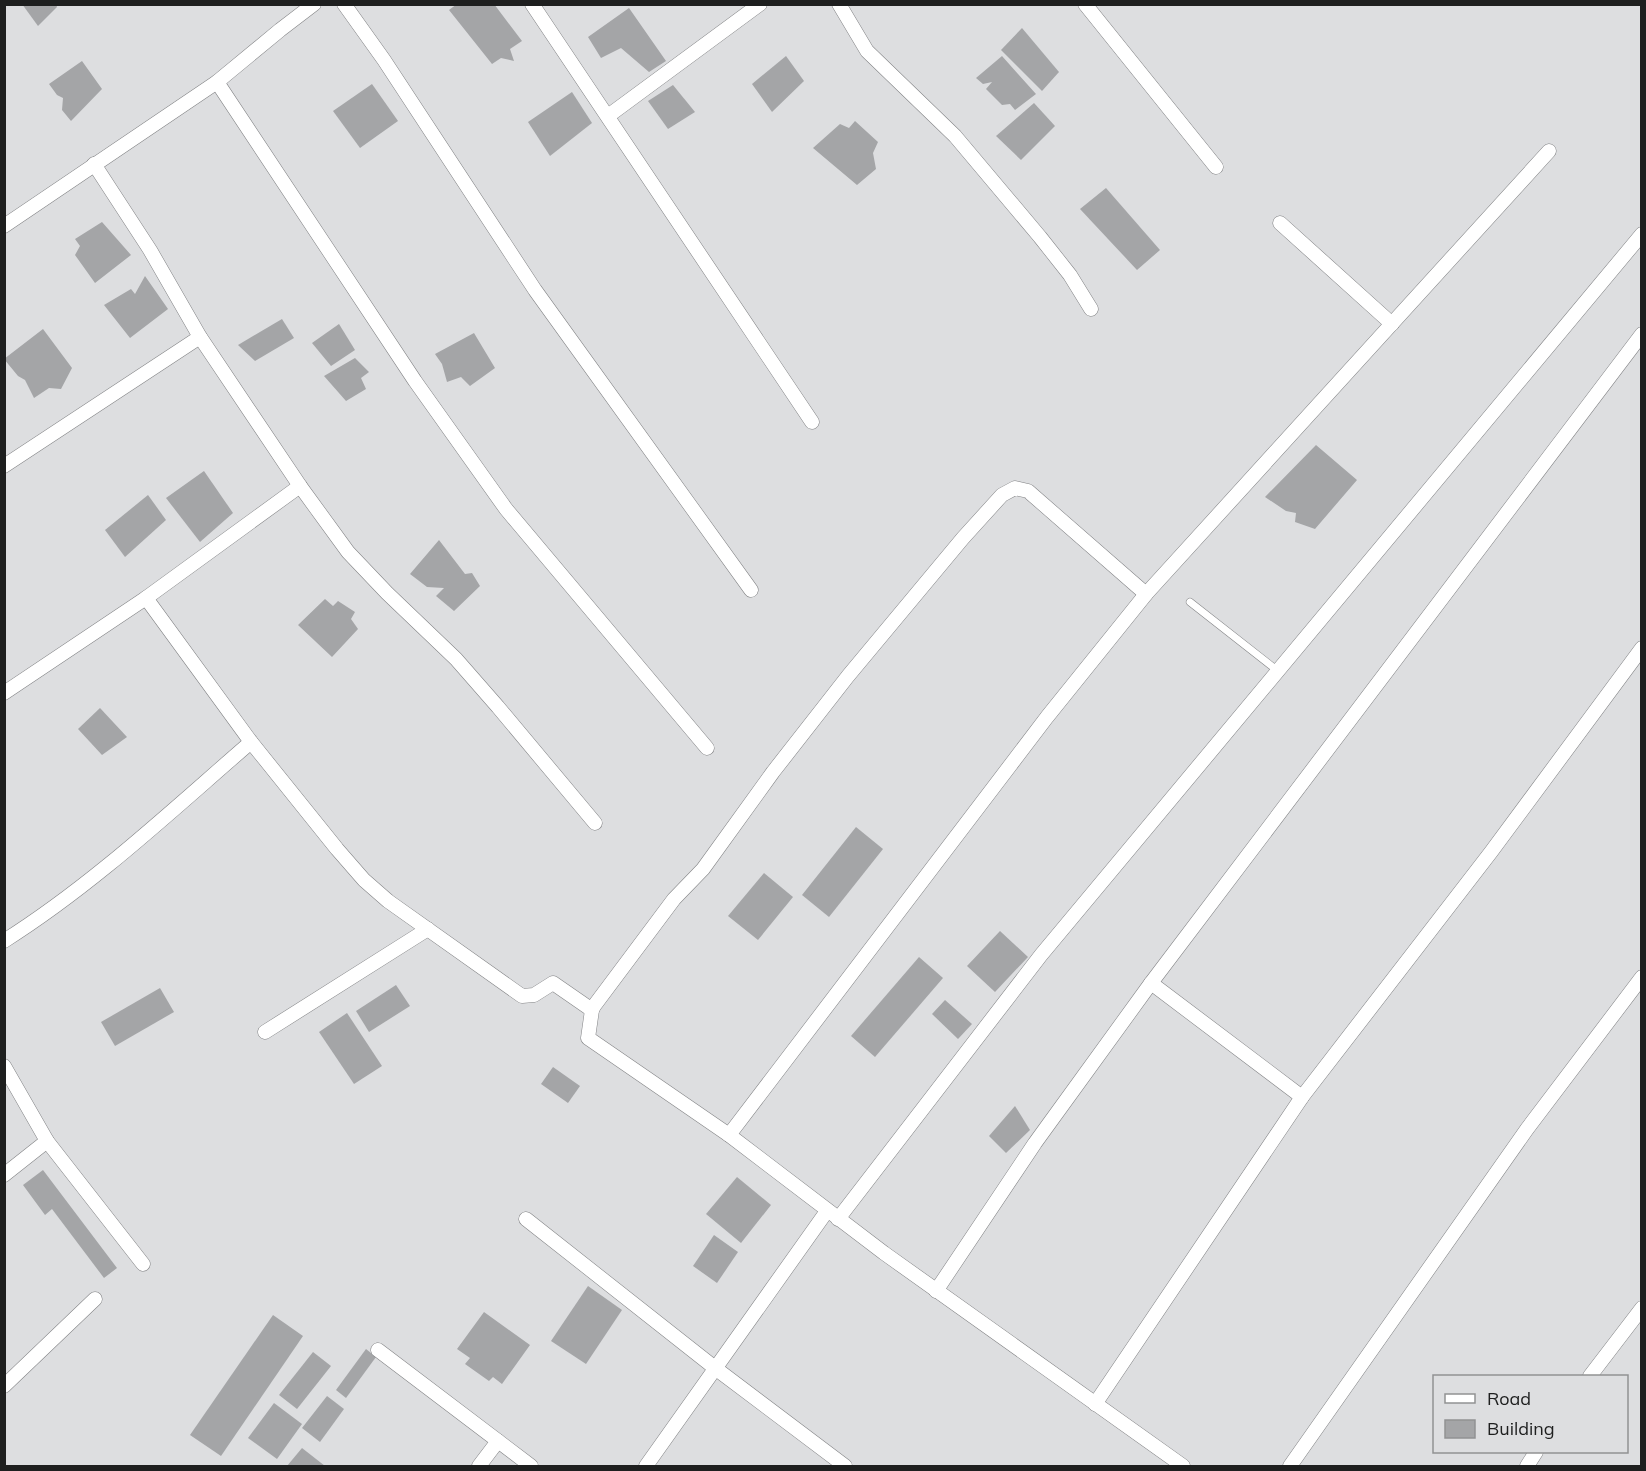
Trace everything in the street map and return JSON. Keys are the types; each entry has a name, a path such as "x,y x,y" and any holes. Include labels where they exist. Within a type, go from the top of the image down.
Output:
{"street":[{"path":"4,226 217,82 314,4"},
{"path":"344,4 384,60 535,290 751,590"},
{"path":"532,4 812,422"},
{"path":"608,116 760,4"},
{"path":"839,4 867,51 955,136 1070,275 1091,309"},
{"path":"1085,4 1216,167"},
{"path":"217,82 415,381 506,509 707,748"},
{"path":"729,1135 1047,717 1146,594 1549,151"},
{"path":"94,164 150,250 200,337 300,486 348,552 456,659 595,824"},
{"path":"1280,223 1392,324"},
{"path":"646,1467 715,1368 833,1215 1041,955 1641,234"},
{"path":"936,1291 1035,1143 1151,983 1641,334"},
{"path":"4,466 200,337"},
{"path":"4,693 146,598 300,486"},
{"path":"1146,594 1028,491 1015,488 1002,495 963,538 848,676 760,789 703,869 674,899 588,1007 588,1038 729,1135 936,1291 1183,1467"},
{"path":"146,598 251,742 364,880 388,901 522,996 534,995 553,983 588,1007"},
{"path":"1095,1404 1302,1097 1491,852 1641,648"},
{"path":"4,941 57,907 96,876 251,742"},
{"path":"265,1032 428,929"},
{"path":"1290,1467 1527,1129 1641,977"},
{"path":"1151,983 1302,1097"},
{"path":"4,1066 46,1141 142,1264"},
{"path":"4,1175 46,1141"},
{"path":"526,1219 845,1467"},
{"path":"4,1386 95,1299"},
{"path":"1591,1375 1641,1308"},
{"path":"378,1350 531,1467"},
{"path":"479,1467 498,1441"},
{"path":"1527,1467 1535,1453"}],"lane":[{"path":"1190,602 1278,671"}],"building":[{"path":"22,4 56,4 57,7 38,26"},
{"path":"457,4 494,4 522,41 510,49 514,61 501,58 492,64 449,10"},
{"path":"629,8 666,61 649,72 621,48 601,58 588,37"},
{"path":"1022,28 1059,72 1042,91 1001,50"},
{"path":"786,56 804,81 772,112 752,84"},
{"path":"1002,56 1036,94 1015,110 1010,104 1002,105 986,89 992,82 983,84 976,78"},
{"path":"82,61 102,89 71,121 62,110 63,98 57,95 49,84"},
{"path":"372,84 398,121 360,148 333,111"},
{"path":"673,85 695,112 668,129 648,101"},
{"path":"572,92 592,123 550,156 528,122"},
{"path":"1034,103 1055,126 1021,160 996,136"},
{"path":"855,121 878,142 873,153 876,169 857,185 813,148 840,124 849,128"},
{"path":"1106,188 1160,250 1137,270 1080,209"},
{"path":"102,222 131,255 95,283 75,255 80,246 75,239"},
{"path":"145,276 168,309 130,338 104,305 131,289 135,294"},
{"path":"282,319 294,338 255,361 238,345"},
{"path":"339,324 355,350 331,366 312,343"},
{"path":"43,329 72,368 61,389 49,388 34,398 25,380 18,376 4,359"},
{"path":"474,333 495,368 470,386 461,377 447,382 442,364 435,354"},
{"path":"355,358 369,372 361,378 366,389 346,401 324,376"},
{"path":"1316,445 1357,480 1315,529 1295,522 1296,513 1286,511 1265,497"},
{"path":"204,471 233,513 200,542 166,498"},
{"path":"148,495 166,520 125,557 105,530"},
{"path":"439,540 465,574 472,573 480,586 454,611 436,596 444,588 427,587 410,574"},
{"path":"325,599 333,606 338,601 355,612 351,619 358,629 332,657 298,625"},
{"path":"100,708 127,737 102,755 78,729"},
{"path":"856,827 883,849 829,917 802,895"},
{"path":"764,873 793,897 758,940 728,916"},
{"path":"1000,931 1028,957 995,992 967,966"},
{"path":"919,957 943,978 875,1057 851,1036"},
{"path":"396,985 410,1006 369,1032 356,1011"},
{"path":"160,988 174,1012 115,1046 101,1022"},
{"path":"945,1000 972,1024 958,1039 932,1014"},
{"path":"347,1013 382,1066 354,1084 319,1032"},
{"path":"553,1067 580,1086 568,1103 541,1084"},
{"path":"1015,1106 1030,1130 1006,1153 989,1136"},
{"path":"43,1170 117,1268 104,1278 52,1209 45,1215 23,1185"},
{"path":"737,1177 771,1205 741,1243 706,1214"},
{"path":"714,1235 738,1252 717,1283 693,1266"},
{"path":"588,1286 622,1310 586,1364 551,1341"},
{"path":"484,1312 530,1345 502,1384 493,1377 489,1381 465,1364 470,1358 457,1349"},
{"path":"273,1315 303,1336 221,1456 190,1435"},
{"path":"366,1349 376,1357 346,1398 336,1390"},
{"path":"313,1352 331,1366 297,1409 279,1395"},
{"path":"327,1396 344,1409 320,1442 302,1428"},
{"path":"274,1403 302,1424 277,1459 248,1438"},
{"path":"302,1448 325,1466 287,1466"}]}
